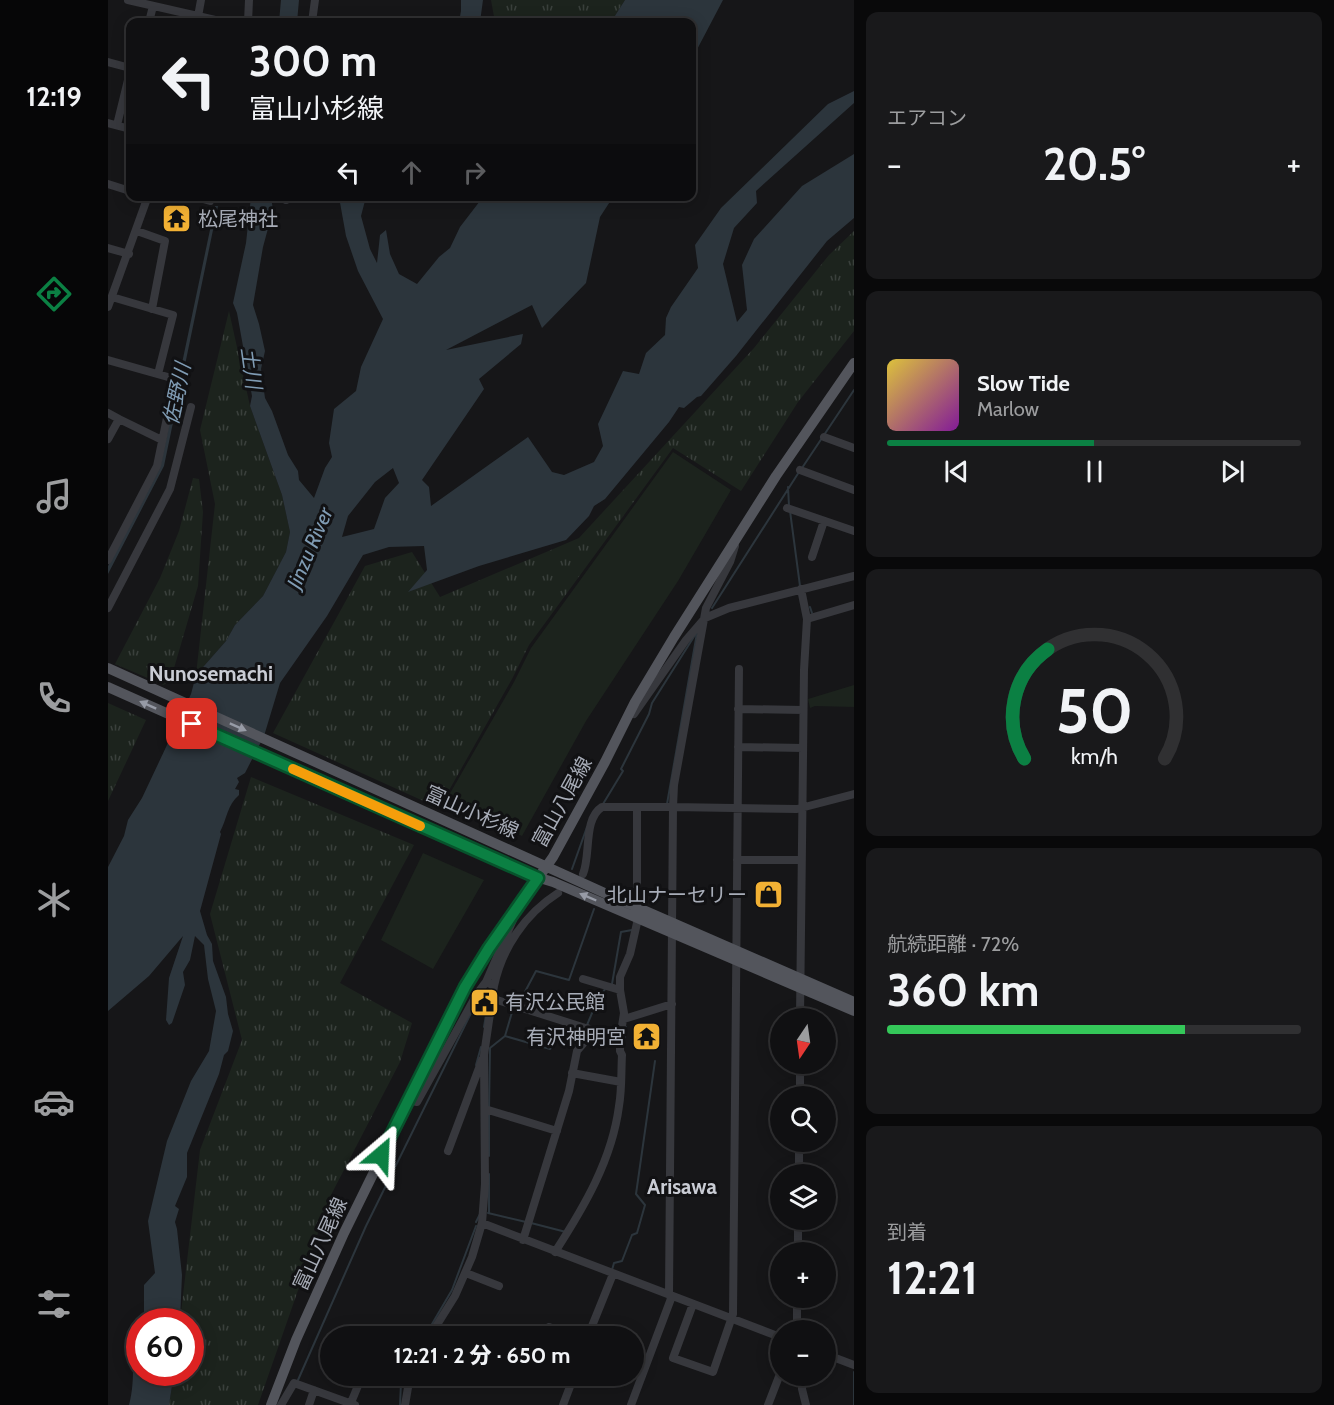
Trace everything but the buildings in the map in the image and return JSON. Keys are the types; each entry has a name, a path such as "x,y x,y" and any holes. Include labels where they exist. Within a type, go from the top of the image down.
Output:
{"main road":[{"name":"富山八尾線","path":"271,1405 296,1340 344,1233 465,987 546,866 635,702 740,531 854,363"},
{"name":"富山小杉線","path":"108,668 531,859 672,928 800,983 854,1002"},
{"name":"富山小杉線","path":"108,687 527,874 672,928"},
{"name":"富山小杉線","path":"800,983 854,1011"}],"street":[{"path":"128,0 191,18"},
{"path":"197,18 201,0"},
{"path":"248,18 249,0"},
{"path":"313,18 315,0"},
{"path":"150,18 153,6"},
{"path":"108,62 126,69"},
{"path":"112,124 126,82"},
{"path":"108,184 126,190"},
{"path":"108,307 146,201"},
{"path":"137,231 165,241 152,309"},
{"path":"108,248 129,254"},
{"path":"112,297 173,315 158,374"},
{"path":"108,360 175,379 157,466 108,560"},
{"path":"108,608 170,489 191,407"},
{"path":"108,413 162,440"},
{"path":"108,439 119,419"},
{"path":"824,437 854,448"},
{"path":"800,470 854,490"},
{"path":"787,508 854,531"},
{"path":"812,557 824,521"},
{"path":"631,1405 671,1296 674,785 706,608 730,562 740,531"},
{"path":"622,729 686,640 705,618 729,608 854,576"},
{"path":"800,1008 803,710 807,619 801,590"},
{"path":"807,619 854,605"},
{"path":"693,1304 673,1358 712,1372 732,1319 734,1291 739,669"},
{"path":"738,709 803,710"},
{"path":"738,747 803,748"},
{"path":"583,874 588,856 590,825 602,807 797,809 854,794"},
{"path":"637,807 638,902"},
{"path":"737,860 801,860"},
{"path":"448,1151 484,1055 494,999 494,986 502,957 516,932 558,893"},
{"path":"409,1100 417,1102 477,994 486,982 524,897"},
{"path":"555,1252 584,1207 604,1163 619,1107 622,1055 620,1039 624,1019 620,990 622,970 630,954 637,923"},
{"path":"584,979 620,990"},
{"path":"486,982 494,986"},
{"path":"494,999 620,1039"},
{"path":"624,1019 672,1004"},
{"path":"523,1240 557,1131 577,1051 583,1044 587,1028"},
{"path":"436,1326 455,1296 482,1223 484,1055"},
{"path":"572,1073 621,1082"},
{"path":"485,1109 557,1131"},
{"path":"482,1223 770,1333"},
{"path":"465,1273 499,1286"},
{"path":"592,1326 613,1274"},
{"path":"836,1358 854,1365"},
{"path":"281,1405 294,1383 352,1404 358,1386"},
{"path":"405,1405 408,1386"},
{"path":"562,1405 570,1386"},
{"path":"768,1405 775,1386"},
{"path":"802,1386 806,1405"},
{"path":"309,1405 314,1390"}],"green space":[{"path":"491,0 625,0 614,18 494,18"},
{"path":"854,231 854,331 798,402 741,491 673,448 529,645 439,808 273,733 365,566 412,552 440,597 579,538 754,348 829,255"},
{"path":"229,311 250,406 282,495 290,532 286,552 263,596 235,625 226,641 196,675 215,504 200,430"},
{"path":"673,452 731,490 678,581 586,721 522,836 445,802 531,648"},
{"path":"193,478 199,479 203,512 198,586 172,675 164,685 115,664 160,578 179,531"},
{"path":"854,685 854,707 815,706 810,708 808,699"},
{"path":"108,703 146,720 108,801"},
{"path":"251,777 414,845 340,983 412,1023 400,1062 332,1193 258,1405 169,1405 172,1386 204,1386 204,1308 182,1308 200,1150 242,1040 210,914"},
{"path":"423,853 484,880 433,969 381,940"}],"water":[{"path":"281,0 299,0 297,18 279,18"},
{"path":"461,0 483,0 481,18 460,18"},
{"path":"625,0 723,0 696,51 696,18 614,18"},
{"path":"854,91 854,103 756,191 757,203 734,228 723,264 737,322 747,310 742,265 754,239 802,186 854,154 854,218 827,241 736,356 701,396 684,408 679,407 605,499 594,506 589,516 566,540 479,566 408,592 427,570 424,546 389,547 363,555 327,616 280,683 264,736 245,773 237,778 239,782 235,789 239,790 239,795 230,808 220,832 200,911 212,944 213,961 226,997 233,1031 228,1051 224,1055 219,1074 187,1153 187,1177 175,1206 179,1209 175,1222 182,1275 181,1308 144,1308 144,1285 155,1273 148,1221 167,1141 191,1081 209,1051 216,1011 208,979 204,945 195,936 190,960 183,972 185,985 172,1023 169,1025 166,1020 169,978 183,936 149,976 108,1011 108,867 124,836 128,820 142,798 191,694 196,675 226,641 235,625 263,596 286,552 290,532 282,495 250,406 252,396 237,313 233,303 246,243 251,201 272,201 273,210 263,247 253,305 265,351 261,369 265,398 288,455 298,471 299,480 314,498 325,468 332,457 329,443 334,409 356,391 361,367 383,319 358,271 346,236 340,201 365,201 361,216 370,249 377,263 380,235 386,230 390,254 399,274 417,284 439,257 450,248 460,227 480,201 610,201 600,217 586,283 542,328 532,305 446,350 523,334 521,344 479,379 484,389 422,480 429,487 431,506 528,437 552,472 564,475 594,462 603,446 598,424 623,371 639,374 646,353 665,335 666,318 671,307 698,268 695,245 721,208 828,104","holes":["393,468 399,483 385,498 374,529 342,537 348,516 375,482"]},
{"name":"佐野川","path":"215,206 218,206 164,466 108,574 108,566 160,468"},
{"path":"133,1386 172,1386 169,1405 129,1405"}],"waterway":[{"path":"802,468 854,390"},
{"path":"712,608 799,472"},
{"path":"788,487 789,506"},
{"path":"790,511 800,586"},
{"path":"810,607 812,613"},
{"path":"667,804 697,633"},
{"path":"603,804 623,771 621,769 649,714 652,703 695,635"},
{"path":"572,869 587,827"},
{"path":"519,1003 536,971 569,980 594,909"},
{"path":"612,984 621,932 632,930"},
{"path":"587,1025 605,989"},
{"path":"478,1000 473,1009 486,1015 484,1027"},
{"path":"298,1380 366,1226 473,1009"},
{"path":"489,1109 490,1048 505,1036 513,1009"},
{"path":"505,1036 550,1049 558,1041 564,1024"},
{"path":"624,1045 626,1027"},
{"path":"476,1065 481,1047"},
{"path":"612,1270 614,1263 622,1261 632,1235 637,1233 645,1205 636,1194 655,1061"},
{"path":"489,1113 489,1156"},
{"path":"489,1174 489,1213"},
{"path":"476,1222 481,1212"},
{"path":"488,1213 526,1222"},
{"path":"531,1223 566,1232"},
{"path":"431,1326 452,1290 476,1226"},
{"path":"854,1372 854,1405"},
{"path":"400,1405 401,1386"}],"slow traffic":[{"path":"293,769 420,826"}],"place":[{"name":"松尾神社","path":"177,219"},
{"name":"北山ナーセリー","path":"768,895"},
{"name":"有沢公民館","path":"484,1002"},
{"name":"有沢神明宮","path":"647,1037"}],"district":[{"name":"Nunosemachi","path":"211,674"},
{"name":"Arisawa","path":"682,1187"}],"route":[{"path":"192,724 538,878 465,987 381,1155"}],"water label":[{"name":"土川","path":"251,368"},
{"name":"Jinzu River","path":"310,548"}]}
